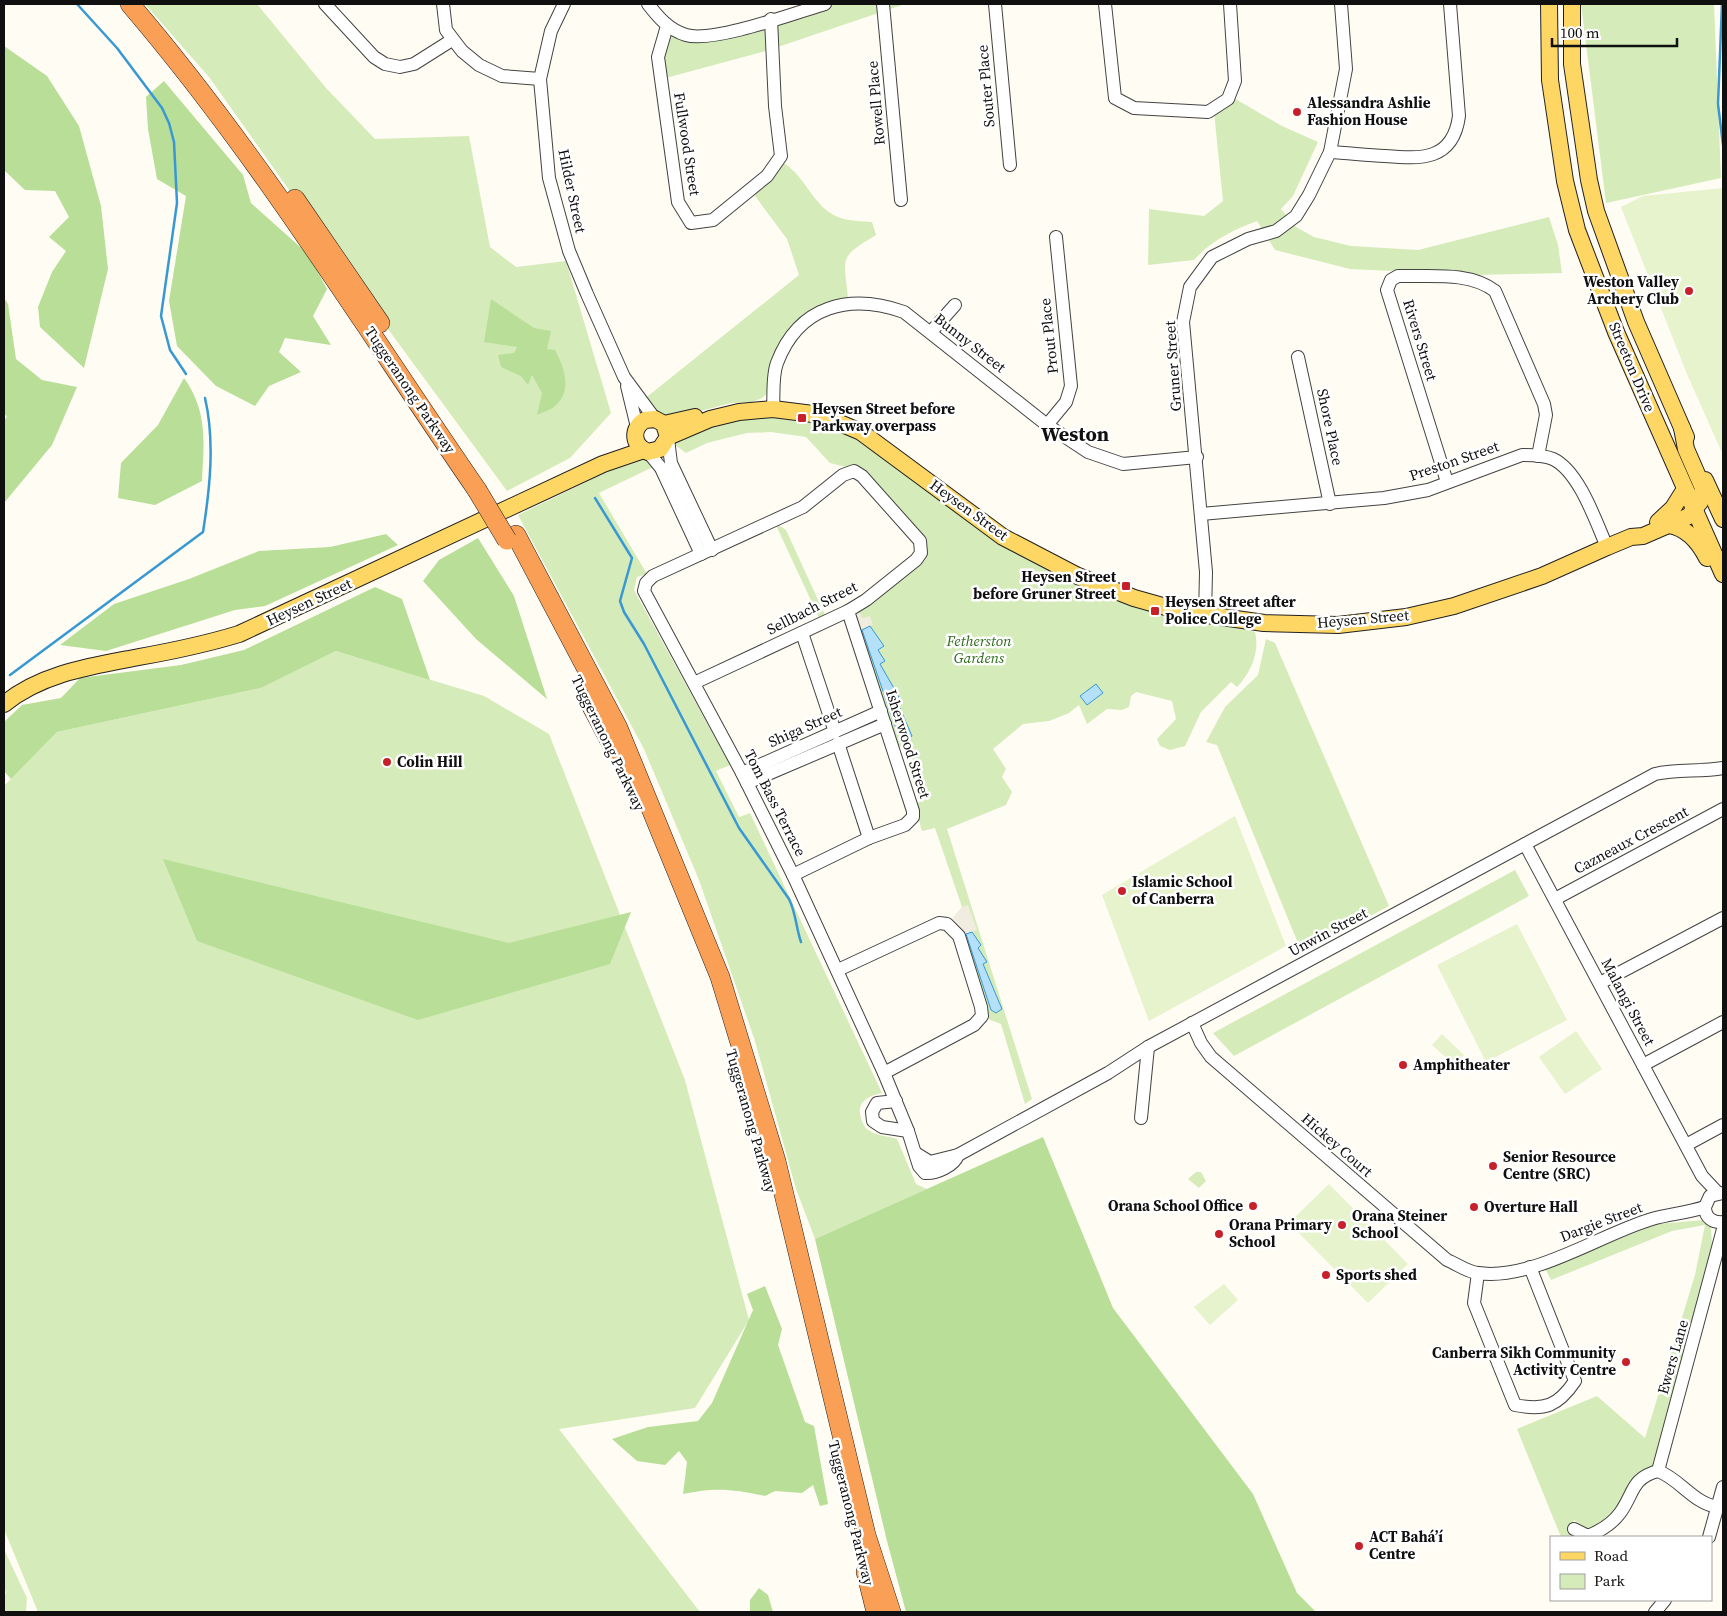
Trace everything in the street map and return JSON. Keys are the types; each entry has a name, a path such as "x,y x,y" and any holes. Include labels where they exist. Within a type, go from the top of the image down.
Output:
{"highway":[{"name":"Tuggeranong Parkway","path":"130,4 184,67 270,182 482,488"},
{"name":"Tuggeranong Parkway","path":"146,4 194,61 322,234 512,538 618,728 720,977 776,1161 866,1535 891,1612"},
{"name":"Tuggeranong Parkway","path":"512,538 626,772 710,985 766,1168 876,1612"}],"main road":[{"name":"Streeton Drive","path":"1549,4 1550,80 1564,181 1577,230 1616,332 1723,574"},
{"name":"Streeton Drive","path":"1572,4 1572,64 1589,180 1596,211 1636,322 1723,521"},
{"name":"Heysen Street","path":"664,430 689,419 723,409 774,405 798,406 805,412 826,417 861,432 1003,537 1078,576 1134,598 1205,616 1264,623 1338,625 1406,617 1485,597 1542,576 1631,537 1640,529 1664,523 1686,509 1695,510"},
{"name":"Heysen Street","path":"604,464 645,420 664,430"},
{"path":"1682,428 1686,450 1703,488 1703,496 1695,510 1714,512 1723,521"},
{"path":"636,430 636,442 646,451"},
{"name":"Heysen Street","path":"4,704 24,691 74,670 196,646 245,631 604,464 646,451 660,450 664,430"},
{"path":"1685,489 1664,523 1678,526 1701,546 1717,579 1723,586"}],"street":[{"path":"325,4 374,57 385,64 400,67 414,64 452,40"},
{"path":"444,4 446,30 452,40 479,65 502,76 540,79"},
{"name":"Hilder Street","path":"564,4 551,32 540,79 550,178 569,251 624,377 636,430"},
{"path":"648,4 667,26 685,35 697,38 718,34 825,4"},
{"name":"Rowell Place","path":"883,4 901,200"},
{"name":"Souter Place","path":"995,4 1010,165"},
{"path":"1105,4 1115,98 1134,108 1208,112 1228,98 1235,81 1230,4"},
{"name":"Gruner Street","path":"1205,616 1206,572 1202,514 1184,322 1190,287 1212,257 1248,240 1276,230 1296,216 1309,195 1330,152 1346,69 1341,4"},
{"path":"1330,152 1424,158 1438,152 1451,139 1459,116 1450,4"},
{"name":"Fullwood Street","path":"667,26 658,57 678,202 691,223 713,220 767,176 781,156 775,106 771,19"},
{"name":"Prout Place","path":"1047,425 1066,402 1070,386 1056,237"},
{"name":"Rivers Street","path":"1448,482 1387,290 1391,280 1398,276 1461,278 1484,282 1494,290 1544,404 1546,415 1538,456"},
{"name":"Bunny Street","path":"774,405 777,364 792,336 807,321 828,308 852,303 882,304 904,312 1047,425 1088,452 1123,464 1197,458"},
{"path":"931,332 955,305"},
{"name":"Shore Place","path":"1298,357 1330,504"},
{"name":"Hilder Street","path":"624,377 664,430"},
{"path":"664,430 671,463 706,552"},
{"path":"646,451 661,468 706,552"},
{"name":"Preston Street","path":"1202,514 1330,504 1419,492 1522,455 1538,456 1553,459 1569,472 1580,488 1607,547"},
{"name":"Sellbach Street","path":"694,683 848,611 866,600 921,553 920,540 862,476 854,471 843,475 803,506 706,552"},
{"name":"Tom Bass Terrace","path":"706,552 653,576 644,588 745,778 793,875 884,1073 917,1154"},
{"name":"Isherwood Street","path":"793,875 869,838 906,825 913,817 913,811 848,611"},
{"path":"802,633 869,838"},
{"name":"Shiga Street","path":"745,778 836,738 881,711"},
{"name":"Shiga Street","path":"836,738 885,724"},
{"name":"Unwin Street","path":"917,1154 919,1166 925,1172 941,1170 957,1159 958,1155 1108,1073 1148,1047 1655,774 1674,770 1699,771 1723,768"},
{"name":"Cazneaux Crescent","path":"1555,899 1723,809"},
{"name":"Malangi Street","path":"1525,844 1686,1145 1702,1176 1713,1207"},
{"path":"1600,983 1723,918"},
{"path":"838,970 939,923 947,924 959,936 982,1016 974,1024 884,1073"},
{"path":"1643,1065 1723,1022"},
{"name":"Hickey Court","path":"1192,1023 1201,1044 1210,1057 1447,1260 1478,1273 1509,1272 1530,1267"},
{"path":"1140,1118 1148,1047"},
{"path":"896,1101 877,1103 872,1112 873,1121 882,1127 908,1131"},
{"path":"1686,1145 1721,1131"},
{"name":"Dargie Street","path":"1530,1267 1653,1219 1687,1214 1713,1207"},
{"name":"Ewers Lane","path":"1713,1207 1718,1251"},
{"name":"Ewers Lane","path":"1658,1471 1723,1229"},
{"path":"1478,1273 1474,1303 1515,1406 1535,1409 1563,1398 1575,1381 1530,1267"},
{"path":"1589,1536 1602,1529 1619,1515 1639,1479 1658,1471 1670,1475 1705,1504 1718,1507"},
{"path":"1709,1536 1723,1487"},
{"path":"1574,1529 1585,1536"},
{"path":"1655,1612 1664,1601"}],"green space":[{"path":"145,4 257,4 326,88 375,139 469,136 490,247 516,267 566,261 611,413 570,458 507,491 374,310 209,77"},
{"path":"834,4 905,4 766,51 662,79 661,56 668,30 690,40 775,21"},
{"path":"1581,4 1714,4 1721,178 1606,203"},
{"path":"4,46 47,76 79,126 101,206 108,269 84,368 40,327 38,307 52,272 66,251 49,237 69,217 55,191 25,190 4,170"},
{"path":"164,81 243,175 251,203 308,254 327,289 313,316 331,345 285,338 279,352 301,372 269,386 255,406 216,386 177,346 169,301 186,196 157,179 148,129 146,97"},
{"path":"1232,97 1282,126 1318,142 1293,196 1281,209 1296,227 1314,237 1351,246 1418,250 1549,217 1558,245 1562,273 1477,275 1350,269 1275,250 1257,221 1223,236 1194,260 1148,265 1149,209 1204,216 1223,201 1214,112"},
{"path":"782,162 791,168 818,202 834,215 847,220 872,222 876,235 855,249 846,259 845,274 848,298 829,304 795,324 768,393 762,398 752,402 731,403 701,411 674,424 666,423 643,400 799,275 787,239 752,192"},
{"name":"Weston Valley Archery Club","path":"1723,188 1723,455 1687,374 1621,207 1643,196"},
{"path":"4,298 8,304 16,359 42,380 77,387 52,445 4,503 4,420 7,417 4,413"},
{"path":"491,299 534,328 551,331 547,349 555,350 564,371 565,386 561,400 551,409 537,415 542,393 532,375 528,385 521,376 501,367 498,355 514,353 517,347 484,342"},
{"path":"184,378 192,391 201,415 204,440 202,481 155,505 118,498 121,463 158,425"},
{"name":"Fetherston Gardens","path":"757,416 786,418 811,423 836,430 863,441 1073,581 1255,632 1255,654 1246,675 1237,687 1231,682 1201,712 1185,746 1170,750 1160,746 1157,739 1176,719 1172,701 1136,692 1131,696 1129,707 1122,710 1107,709 1087,724 1079,705 1069,713 1049,721 1023,724 993,749 1006,769 1002,777 1012,792 1006,805 947,829 1032,1099 1025,1104 1001,1024 988,1019 961,930 953,918 962,907 935,828 922,831 917,803 925,800 908,745 899,747 856,620 859,611 924,554 854,469 830,463 806,437 771,432 747,433 707,443 686,453 674,444 682,437 702,428"},
{"path":"634,459 648,459 655,466 599,493 647,574 637,577 634,590 730,765 716,771 739,817 750,813 882,1093 868,1098 862,1104 860,1112 863,1124 873,1133 897,1139 916,1184 927,1189 815,1239 796,1189 755,1041 699,880 644,749 518,515"},
{"path":"775,523 786,530 826,617 820,620"},
{"path":"386,534 398,545 265,606 235,610 106,651 60,645 114,604 189,579 259,551 330,547"},
{"path":"478,538 514,596 547,699 476,639 423,581 439,560"},
{"path":"375,587 402,599 430,680 336,651 261,688 57,732 11,779 4,771 4,722 22,705 61,698 80,678 181,665 244,650"},
{"path":"1266,639 1275,643 1389,906 1302,953 1217,745 1206,742 1225,707 1258,675"},
{"path":"336,651 484,696 549,734 685,1080 749,1320 695,1408 559,1429 700,1612 38,1612 4,1529 4,786 57,732 261,688"},
{"path":"1235,816 1286,946 1149,1021 1102,895"},
{"path":"163,859 509,943 631,912 610,964 418,1020 197,941"},
{"path":"1515,870 1529,896 1234,1056 1213,1033"},
{"path":"1517,924 1567,1020 1486,1062 1437,965"},
{"path":"1576,1031 1602,1069 1565,1094 1539,1057"},
{"path":"1442,1034 1464,1055 1454,1065 1432,1045"},
{"path":"1043,1137 1113,1308 1253,1494 1297,1593 1316,1612 906,1612 887,1541 815,1239"},
{"path":"1196,1172 1201,1172 1206,1181 1199,1188 1188,1179"},
{"path":"1329,1184 1408,1264 1368,1303 1289,1223"},
{"path":"1705,1220 1711,1227 1712,1245 1658,1452 1652,1468 1638,1474 1634,1478 1619,1505 1605,1519 1588,1530 1574,1520 1569,1533 1573,1536 1561,1536 1517,1429 1597,1396 1645,1438 1695,1275 1705,1225 1672,1231 1551,1280 1545,1268 1657,1224"},
{"path":"1224,1284 1238,1300 1210,1325 1194,1307"},
{"path":"765,1286 782,1329 778,1345 805,1422 814,1426 828,1504 820,1506 813,1485 802,1493 775,1491 765,1496 724,1490 705,1490 683,1494 687,1462 679,1451 665,1465 637,1461 612,1439 648,1427 698,1421 712,1403 753,1310 747,1294"},
{"path":"4,1549 27,1598 26,1612 4,1612 6,1592 4,1589"},
{"path":"759,1588 768,1595 773,1612 750,1612 750,1600"}],"shaded area":[{"path":"859,611 862,618 870,616 873,625 859,630 856,620"},
{"path":"968,905 977,930 963,935 953,918 962,907"}],"water":[{"path":"870,626 884,646 878,650 885,661 880,664 899,697 896,699 912,736 908,739 895,726 862,630"},
{"path":"1096,684 1103,693 1087,705 1080,696"},
{"path":"972,932 981,945 978,948 987,962 983,964 1002,1009 996,1013 991,1010 966,934"}],"waterway":[{"path":"77,4 117,48 162,108 169,123 174,142 177,203 161,316 170,350 186,374"},
{"path":"1722,4 1718,104 1723,145"},
{"path":"10,675 203,532 208,499 211,448 205,398"},
{"path":"595,498 632,558 620,601 624,612 644,644 739,828 789,899 801,942"}],"place":[{"name":"Alessandra Ashlie Fashion House","path":"1297,112"},
{"name":"Weston Valley Archery Club","path":"1689,291"},
{"name":"Heysen Street before Parkway overpass","path":"802,418"},
{"name":"Heysen Street before Gruner Street","path":"1126,586"},
{"name":"Heysen Street after Police College","path":"1155,611"},
{"name":"Colin Hill","path":"387,762"},
{"name":"Islamic School of Canberra","path":"1122,891"},
{"name":"Amphitheater","path":"1403,1065"},
{"name":"Senior Resource Centre (SRC)","path":"1493,1166"},
{"name":"Orana School Office","path":"1253,1206"},
{"name":"Overture Hall","path":"1474,1207"},
{"name":"Orana Steiner School","path":"1342,1225"},
{"name":"Orana Primary School","path":"1219,1234"},
{"name":"Sports shed","path":"1326,1275"},
{"name":"Canberra Sikh Community Activity Centre","path":"1626,1362"},
{"name":"ACT Bahá’í Centre","path":"1359,1546"}],"district":[{"name":"Weston","path":"1075,434"}]}
